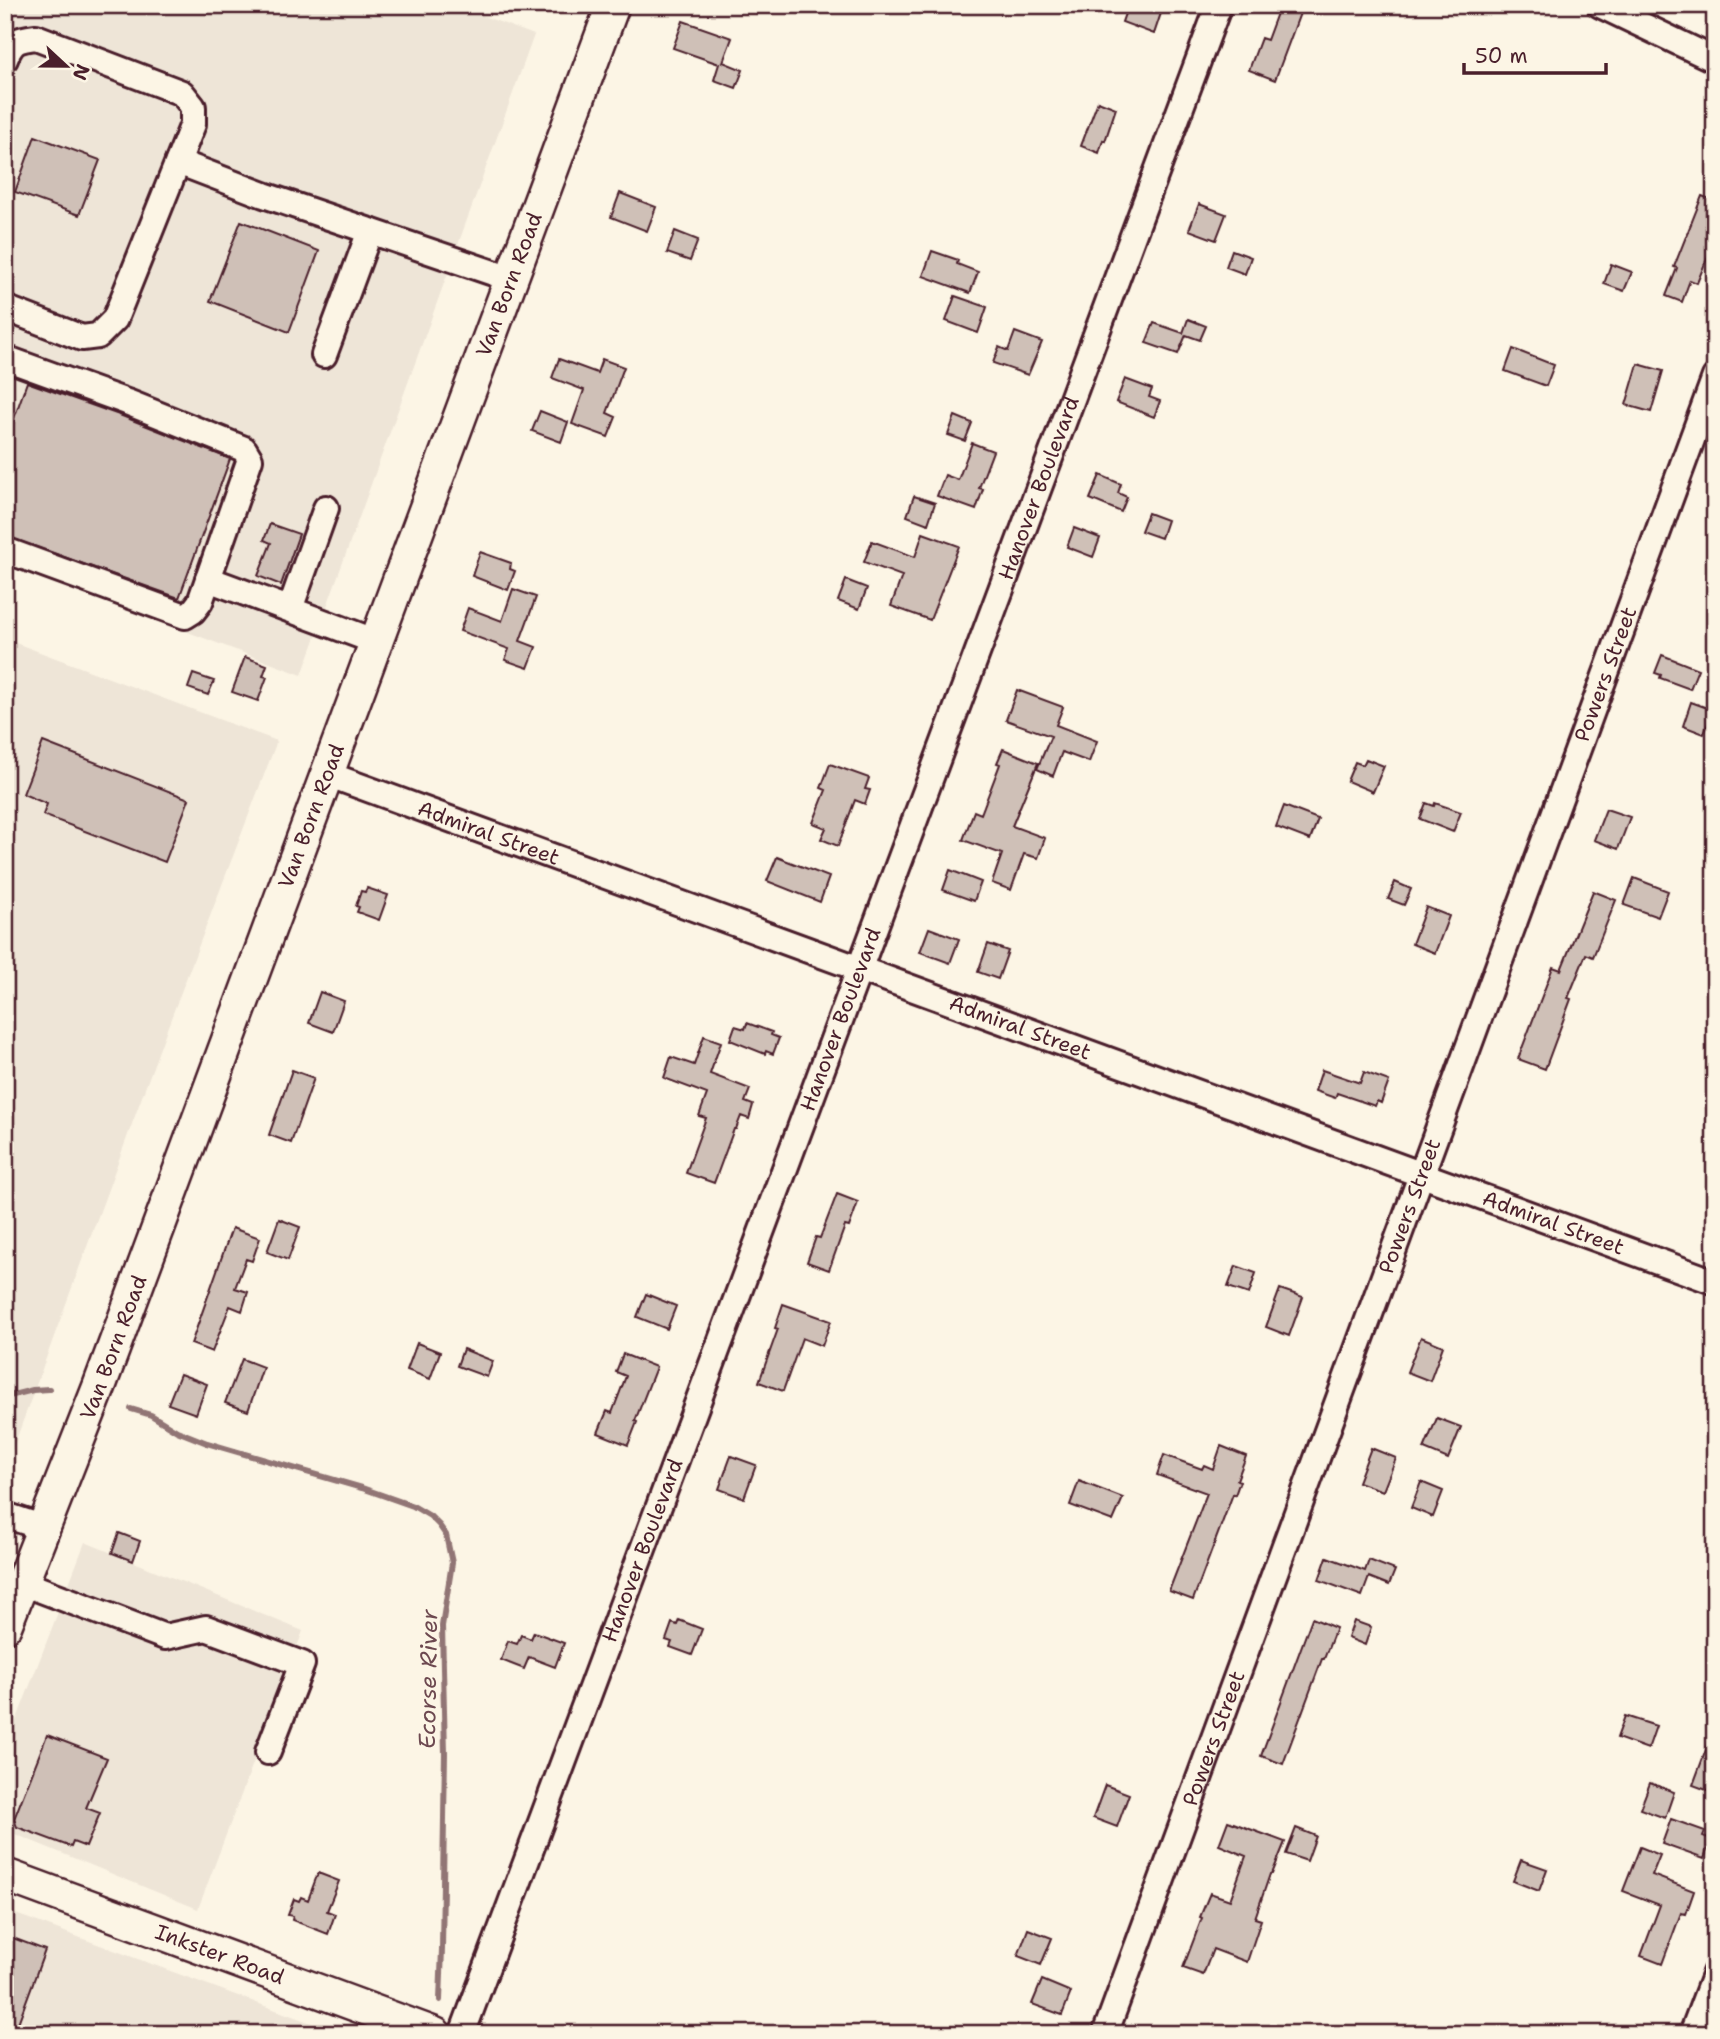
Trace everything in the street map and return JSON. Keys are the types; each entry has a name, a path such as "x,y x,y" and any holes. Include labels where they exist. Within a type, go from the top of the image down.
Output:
{"main road":[{"name":"Van Born Road","path":"6,1621 99,1387 613,5"},
{"name":"Inkster Road","path":"5,1875 435,2034"}],"street":[{"name":"Hanover Boulevard","path":"462,2034 1219,5"},
{"path":"1601,5 1715,60"},
{"path":"5,59 9,49 19,39 36,37 182,93 193,107 193,124 115,319 98,336 82,338 5,308"},
{"path":"178,162 370,232 512,279"},
{"path":"324,355 370,232"},
{"path":"5,550 185,616 200,602 250,459 244,449 127,402 7,364"},
{"name":"Powers Street","path":"1105,2034 1715,377"},
{"path":"290,610 326,508"},
{"path":"208,579 377,642"},
{"name":"Admiral Street","path":"327,774 1715,1282"},
{"path":"5,1515 44,1528"},
{"path":"23,1583 165,1637 206,1628 302,1664 268,1752"},
{"path":"1692,2034 1715,1973"}],"shaded area":[{"path":"5,5 454,5 534,35 302,675 5,563"},
{"path":"5,639 277,741 165,1034 5,1470"},
{"path":"85,1542 303,1631 198,1909 5,1830 5,1750"},
{"path":"5,1910 341,2034 5,2034"}],"building":[{"path":"1128,5 1138,5 1161,13 1154,34 1122,22"},
{"path":"1280,5 1303,5 1275,80 1249,70 1261,38 1267,40"},
{"path":"683,21 732,38 723,62 743,70 736,88 714,80 719,64 673,48"},
{"path":"1098,101 1116,108 1099,153 1081,146"},
{"path":"35,136 100,160 79,215 15,192"},
{"path":"620,193 656,207 647,231 611,217"},
{"path":"1702,196 1715,201 1715,239 1697,283 1690,280 1682,302 1666,296 1677,268 1674,267"},
{"path":"1199,204 1226,214 1216,240 1189,230"},
{"path":"241,221 319,251 289,332 210,301"},
{"path":"675,231 698,240 690,261 667,253"},
{"path":"1232,250 1251,257 1245,274 1226,267"},
{"path":"932,251 958,260 957,264 978,272 970,293 923,276"},
{"path":"1611,264 1632,272 1624,291 1604,284"},
{"path":"955,296 987,307 978,333 946,321"},
{"path":"1188,319 1206,326 1200,340 1186,335 1178,354 1146,343 1154,323 1183,333"},
{"path":"1015,332 1042,342 1028,375 993,363 999,347 1008,351"},
{"path":"1513,349 1554,365 1546,386 1505,371"},
{"path":"559,359 597,373 602,359 624,367 607,413 616,417 608,437 572,424 584,390 552,378"},
{"path":"1638,364 1663,371 1651,412 1626,405"},
{"path":"1125,379 1152,389 1149,397 1160,401 1154,417 1116,402"},
{"path":"27,382 230,459 179,598 5,536 5,444"},
{"path":"540,411 568,422 561,442 532,431"},
{"path":"955,416 972,423 965,441 948,435"},
{"path":"972,443 993,451 979,488 983,489 976,510 937,496 945,475 958,480"},
{"path":"1100,475 1121,484 1118,493 1127,497 1121,512 1090,499"},
{"path":"914,496 935,503 928,524 907,516"},
{"path":"1148,513 1167,520 1161,538 1141,531"},
{"path":"270,524 299,534 281,585 258,576 271,543 264,540"},
{"path":"1074,528 1100,538 1093,557 1067,547"},
{"path":"923,533 959,546 930,620 891,606 902,576 864,562 872,541 915,557"},
{"path":"480,552 511,563 510,569 515,571 508,590 472,576"},
{"path":"846,580 867,588 859,609 838,601"},
{"path":"513,589 536,597 520,641 536,647 528,668 505,660 509,649 460,631 468,608 502,621"},
{"path":"1662,655 1698,669 1690,689 1660,678 1661,675 1655,673"},
{"path":"245,657 267,665 263,676 267,677 258,701 232,692"},
{"path":"193,674 214,681 208,695 188,688"},
{"path":"1017,690 1063,707 1056,725 1097,741 1089,762 1062,752 1053,776 1037,769 1051,736 1006,720"},
{"path":"1691,702 1713,710 1704,734 1683,726"},
{"path":"43,742 189,799 165,862 43,815 47,804 23,794"},
{"path":"1003,749 1038,763 1012,826 1045,838 1038,858 1024,854 1011,890 992,883 1002,854 963,840 974,811 981,814"},
{"path":"1366,759 1384,766 1373,792 1347,781 1355,762 1363,765"},
{"path":"830,764 869,778 865,789 870,790 865,804 855,800 838,846 821,839 826,828 813,823 826,790 821,788"},
{"path":"1426,803 1434,806 1435,803 1461,812 1453,832 1420,819"},
{"path":"1284,806 1318,819 1310,840 1276,827"},
{"path":"1606,809 1630,817 1618,849 1594,840"},
{"path":"777,857 829,877 820,902 767,881"},
{"path":"950,870 981,882 974,901 943,890"},
{"path":"1634,878 1668,891 1658,917 1624,905"},
{"path":"1395,882 1411,889 1404,905 1388,899"},
{"path":"367,888 388,895 379,920 357,912 359,907 356,906 361,891 365,892"},
{"path":"1593,891 1616,900 1593,957 1586,954 1568,998 1571,999 1545,1069 1518,1059 1553,967 1561,970"},
{"path":"1426,907 1449,916 1435,953 1412,944"},
{"path":"929,928 959,939 950,963 920,952"},
{"path":"988,944 1008,951 998,979 978,972"},
{"path":"320,992 344,1001 333,1032 309,1023"},
{"path":"747,1023 772,1032 771,1035 779,1038 773,1054 766,1051 765,1054 730,1040 735,1026 745,1029"},
{"path":"704,1036 721,1042 710,1074 750,1089 745,1102 753,1105 749,1119 741,1116 734,1129 714,1183 686,1173 706,1118 699,1116 707,1094 664,1078 671,1057 694,1065"},
{"path":"292,1070 314,1078 291,1143 269,1135"},
{"path":"1322,1070 1360,1083 1364,1072 1389,1081 1381,1103 1377,1101 1375,1106 1337,1093 1335,1098 1315,1091"},
{"path":"837,1194 858,1202 849,1227 845,1226 829,1270 807,1262 816,1237 820,1238"},
{"path":"279,1219 300,1227 288,1260 267,1252"},
{"path":"232,1228 260,1238 252,1261 246,1259 235,1288 248,1292 242,1311 230,1306 212,1352 191,1344"},
{"path":"1236,1266 1256,1273 1249,1294 1228,1287"},
{"path":"1280,1289 1303,1297 1289,1336 1266,1327"},
{"path":"646,1294 676,1306 667,1329 637,1317"},
{"path":"783,1304 831,1321 822,1346 802,1338 783,1391 759,1382 778,1329 775,1328"},
{"path":"1421,1337 1443,1346 1430,1381 1407,1372"},
{"path":"417,1343 440,1352 430,1379 407,1370"},
{"path":"463,1349 493,1361 487,1377 457,1366"},
{"path":"623,1354 656,1367 628,1445 598,1433 607,1411 612,1413 626,1376 616,1372"},
{"path":"242,1359 263,1367 248,1411 225,1403"},
{"path":"180,1374 207,1384 196,1414 168,1404"},
{"path":"1437,1418 1461,1427 1448,1459 1424,1449"},
{"path":"1221,1446 1246,1456 1237,1480 1240,1481 1235,1495 1233,1494 1193,1600 1169,1591 1207,1493 1157,1475 1164,1455 1202,1469 1204,1465 1213,1469"},
{"path":"1371,1448 1396,1458 1383,1491 1358,1482"},
{"path":"731,1456 756,1465 744,1498 719,1489"},
{"path":"1079,1481 1123,1498 1113,1521 1070,1505"},
{"path":"1421,1482 1443,1491 1433,1517 1411,1508"},
{"path":"119,1533 140,1541 133,1561 112,1553"},
{"path":"1327,1557 1365,1571 1369,1560 1395,1570 1389,1585 1369,1577 1362,1596 1319,1580"},
{"path":"1312,1618 1336,1628 1283,1764 1261,1756"},
{"path":"679,1620 702,1629 692,1655 670,1647 672,1642 666,1640 672,1623 677,1625"},
{"path":"1354,1621 1371,1627 1365,1645 1348,1638"},
{"path":"534,1632 564,1643 555,1667 529,1657 524,1669 501,1660 508,1641 517,1644 521,1635 531,1639"},
{"path":"1625,1716 1656,1726 1648,1749 1617,1738"},
{"path":"1715,1731 1715,1793 1693,1785"},
{"path":"47,1735 107,1758 86,1808 100,1813 86,1847 73,1842 71,1847 17,1827 14,1819"},
{"path":"1650,1783 1674,1792 1665,1818 1640,1809"},
{"path":"1105,1785 1129,1794 1117,1827 1093,1818"},
{"path":"1671,1819 1705,1831 1703,1836 1711,1839 1704,1859 1662,1844"},
{"path":"1228,1821 1285,1842 1270,1874 1255,1918 1261,1920 1247,1962 1213,1949 1203,1975 1183,1968 1202,1918 1200,1917 1210,1893 1230,1900 1246,1856 1219,1845"},
{"path":"1296,1828 1316,1836 1307,1861 1286,1854"},
{"path":"1640,1847 1660,1855 1652,1875 1694,1891 1686,1914 1681,1913 1662,1964 1641,1956 1660,1905 1623,1891"},
{"path":"1521,1860 1547,1869 1539,1891 1513,1881"},
{"path":"318,1873 339,1881 327,1911 335,1914 328,1934 292,1920 293,1916 288,1915 294,1899 299,1901 301,1897 308,1900"},
{"path":"1028,1929 1052,1938 1041,1965 1018,1956"},
{"path":"5,1935 45,1950 14,2034 5,2034"},
{"path":"1042,1980 1071,1992 1062,2015 1032,2004"}],"waterway":[{"name":"Ecorse River","path":"5,1397 49,1389"},
{"name":"Ecorse River","path":"131,1409 151,1415 177,1431 207,1443 362,1488 413,1506 430,1516 446,1535 452,1563 442,1626 445,1753 440,2000"}]}
